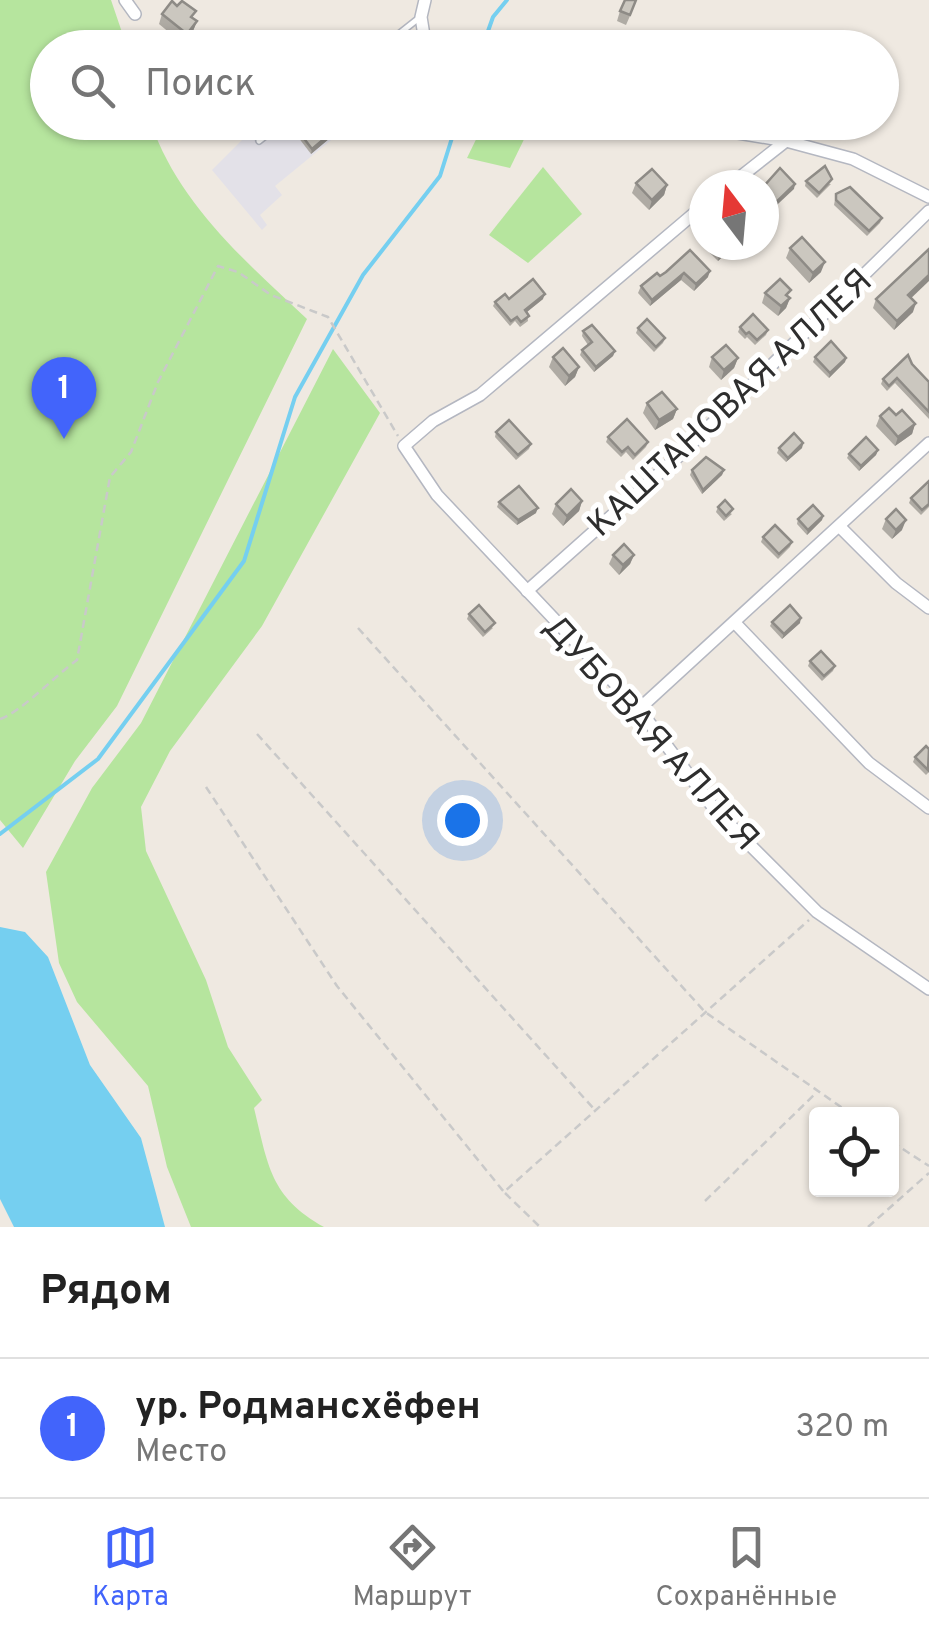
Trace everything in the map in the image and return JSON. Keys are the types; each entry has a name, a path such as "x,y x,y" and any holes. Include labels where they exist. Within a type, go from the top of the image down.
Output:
{"street":[{"path":"126,0 135,14"},
{"path":"423,30 425,0"},
{"path":"780,140 853,159 929,197"},
{"path":"749,170 786,141"},
{"name":"КАШТАНОВАЯ АЛЛЕЯ","path":"527,591 680,454 929,211"},
{"path":"404,446 433,422 480,395 689,219"},
{"path":"638,709 736,624 929,444"},
{"name":"ДУБОВАЯ АЛЛЕЯ","path":"404,446 438,495 638,709 716,811 817,912 929,989"},
{"path":"840,527 896,583 929,608"},
{"path":"736,624 869,763 929,808"}],"lane":[{"path":"404,30 421,17"}],"path":[{"path":"0,719 15,714 30,696 76,660 110,478 132,452 158,382 218,266 238,272 271,295 328,317 404,446"},
{"path":"358,628 704,1012 840,1107"},
{"path":"257,734 595,1110"},
{"path":"206,787 337,986 504,1192 540,1227"},
{"path":"504,1192 817,912"},
{"path":"705,1201 817,1092"},
{"path":"899,1147 929,1166"},
{"path":"868,1227 929,1173"}],"shaded area":[{"path":"242,140 331,140 275,186 282,195 260,215 267,225 262,230 212,170"}],"green space":[{"path":"0,0 111,0 121,30 30,30 30,140 158,140 196,205 238,253 307,319 117,706 75,761 23,848 0,820"},
{"path":"476,140 524,140 510,168 467,158"},
{"path":"543,167 582,214 528,263 489,235"},
{"path":"333,349 380,413 262,626 170,751 141,807 146,851 206,980 228,1047 262,1100 254,1108 274,1178 292,1204 324,1227 191,1227 167,1167 148,1086 77,1002 59,963 46,872 92,788 141,723"}],"water":[{"path":"0,927 25,932 48,957 90,1065 141,1138 165,1227 14,1227 0,1199"}],"building":[{"path":"625,0 636,0 630,15 620,11"},
{"path":"172,1 177,6 182,1 196,11 191,17 197,21 190,30 182,30 162,14"},
{"path":"305,140 323,140 312,149"},
{"path":"825,166 832,179 819,193 806,181"},
{"path":"780,168 795,184 779,199 779,170"},
{"path":"652,169 667,185 652,200 636,183"},
{"path":"850,187 882,218 869,231 836,200 836,194"},
{"path":"802,237 825,262 813,273 790,248"},
{"path":"929,249 929,275 908,295 916,303 897,321 876,299"},
{"path":"689,251 689,260 700,260 710,271 696,284 684,273 652,300 641,286 657,273 660,276"},
{"path":"533,279 545,294 525,310 529,316 521,322 517,317 511,321 495,302 505,294 509,299"},
{"path":"780,279 791,290 786,295 790,298 781,306 765,293"},
{"path":"753,314 768,330 757,340 740,327"},
{"path":"647,319 665,338 656,347 638,328"},
{"path":"592,325 615,351 596,367 582,350 592,342 583,331"},
{"path":"831,341 846,358 830,373 815,357"},
{"path":"726,345 738,358 724,370 712,357"},
{"path":"563,348 579,367 569,376 553,357"},
{"path":"908,355 929,382 929,412 897,378 889,386 883,379"},
{"path":"662,392 677,409 659,420 647,403"},
{"path":"889,408 896,415 902,410 915,424 898,437 880,416"},
{"path":"627,419 648,442 635,455 628,447 622,452 608,437"},
{"path":"509,420 531,444 518,455 496,432"},
{"path":"794,433 803,443 788,458 779,448"},
{"path":"866,437 878,450 861,466 849,454"},
{"path":"706,457 724,470 703,490 692,470"},
{"path":"929,481 929,504 922,510 911,498"},
{"path":"519,486 538,508 518,520 499,502"},
{"path":"571,489 582,501 567,516 556,504"},
{"path":"725,500 733,509 726,516 718,507"},
{"path":"813,505 823,516 808,530 798,519"},
{"path":"896,509 906,520 896,530 886,519"},
{"path":"775,525 792,542 779,554 763,537"},
{"path":"624,544 634,555 623,565 613,555"},
{"path":"479,605 495,623 485,632 469,614"},
{"path":"790,605 801,618 784,634 772,622"},
{"path":"821,651 835,666 824,676 810,661"},
{"path":"926,746 929,749 928,770 915,757"}],"waterway":[{"path":"488,30 507,0"},
{"path":"0,834 98,759 244,561 295,397 363,275 440,176 451,140"}],"place":[{"name":"ур. Родмансхёфен","path":"64,439"}]}
